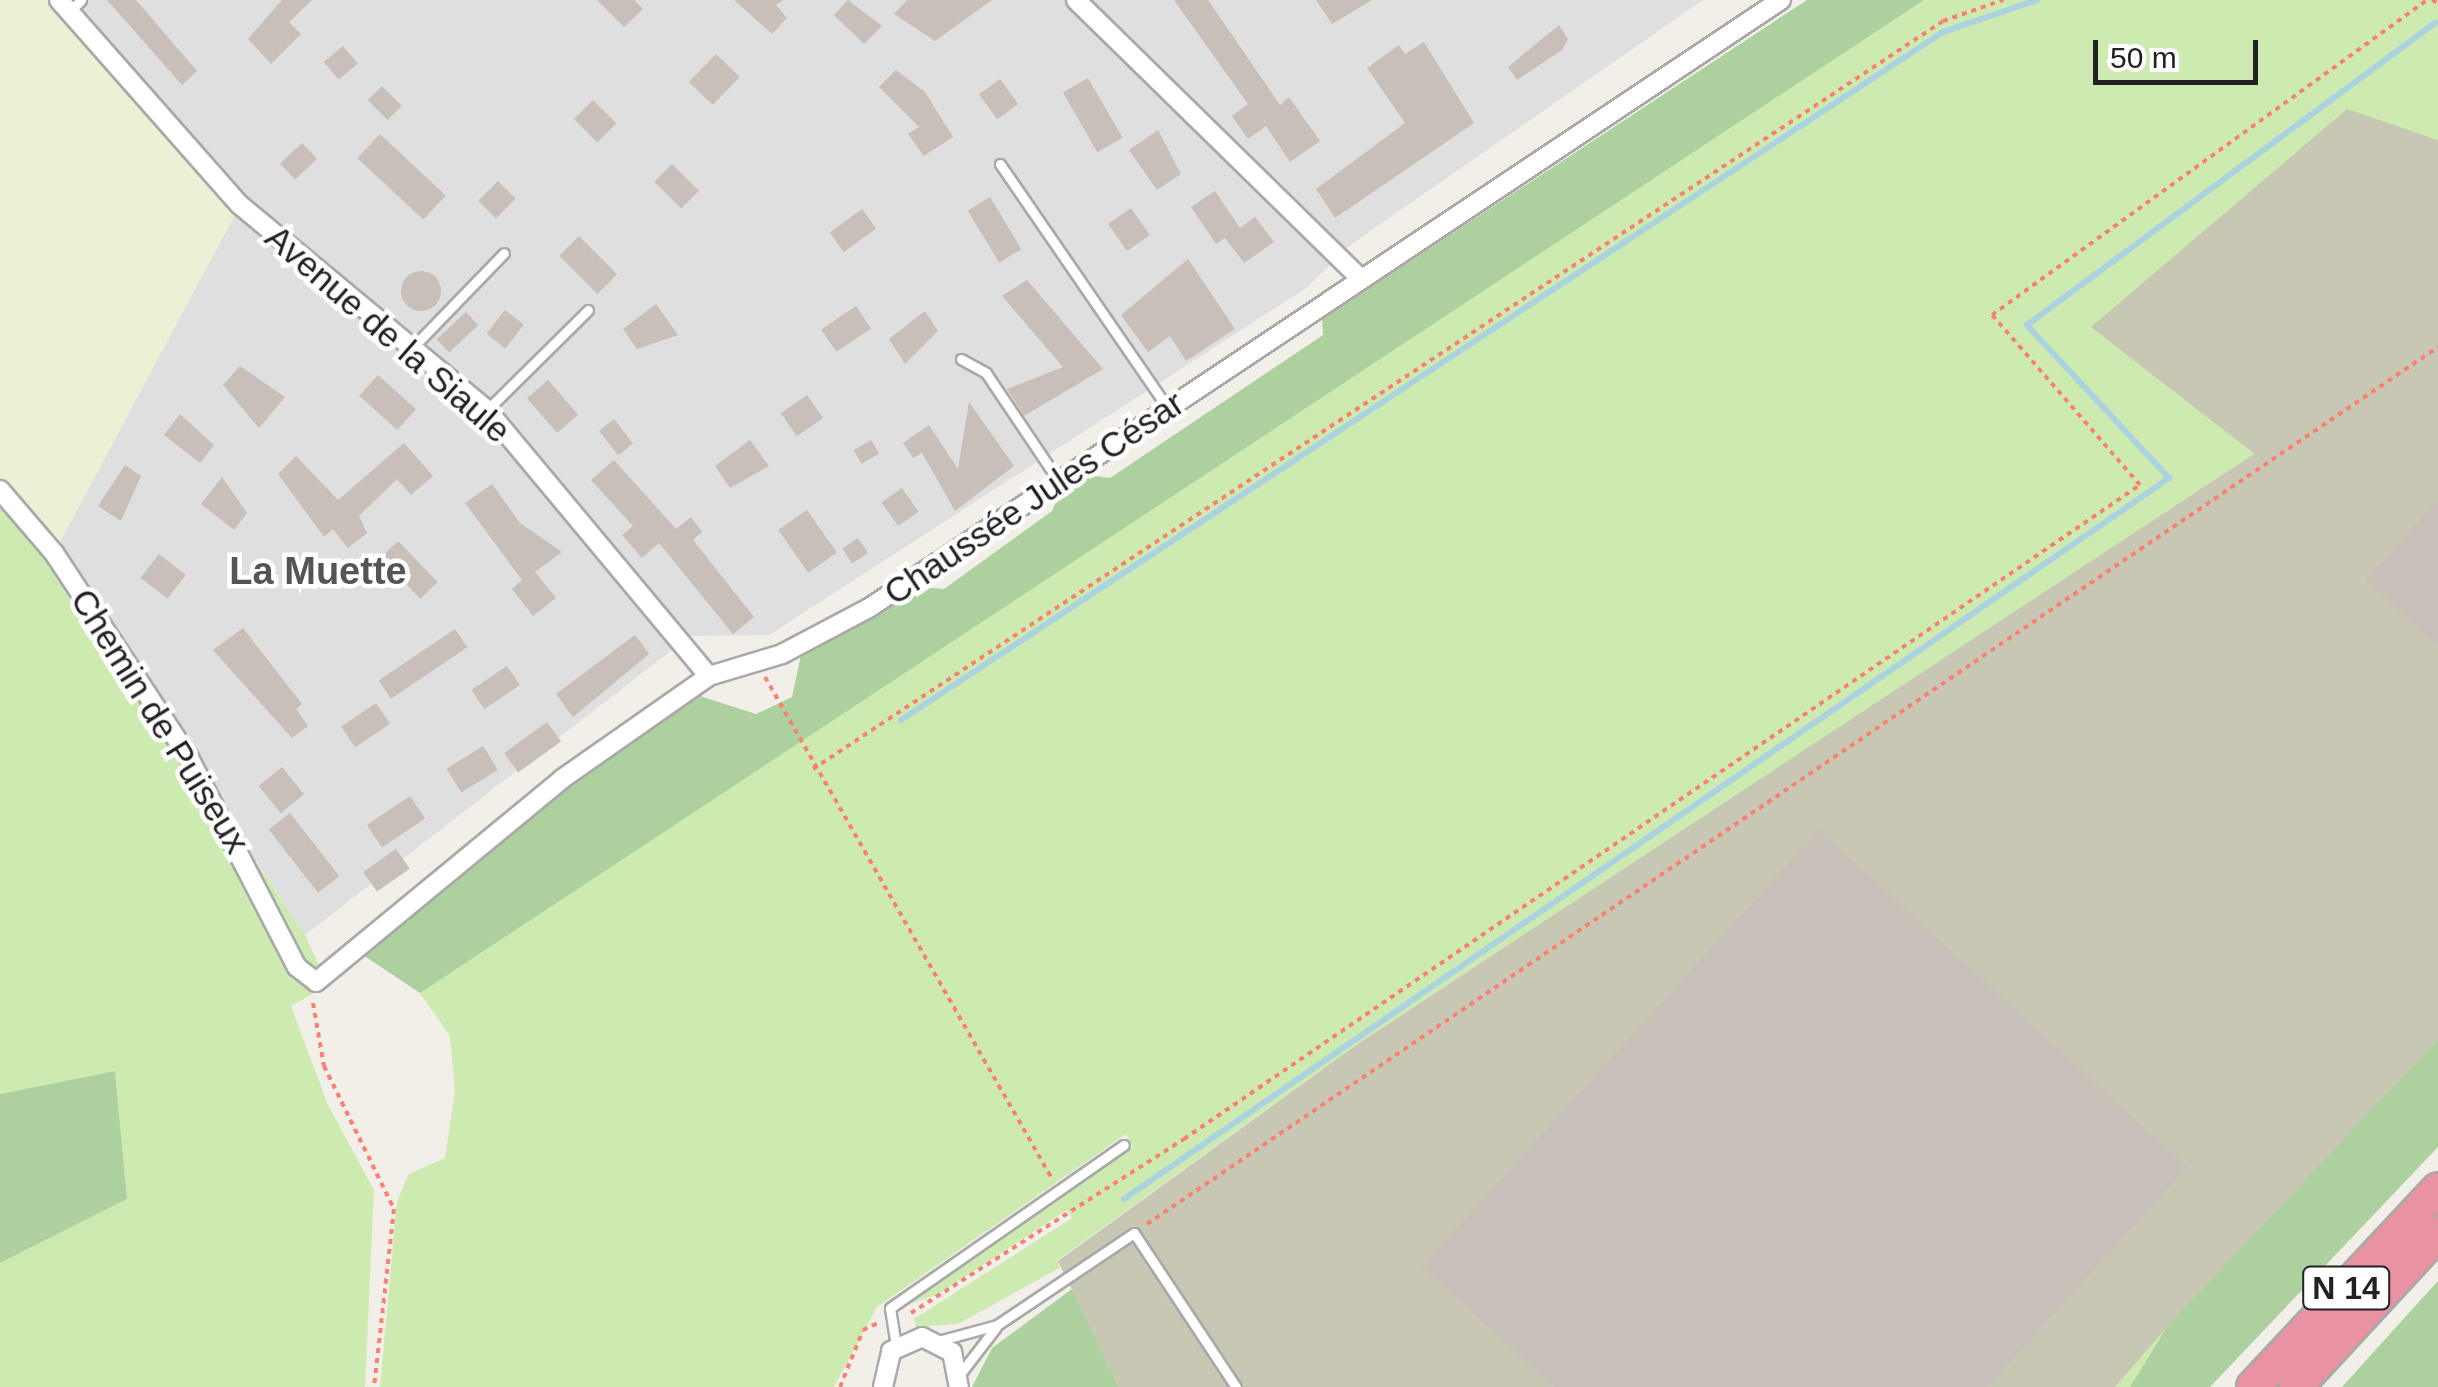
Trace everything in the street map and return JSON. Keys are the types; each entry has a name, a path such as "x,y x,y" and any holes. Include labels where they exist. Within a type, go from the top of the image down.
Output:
{"highway":[{"name":"N 14","path":"2253,1387 2438,1189"},
{"name":"N 14","path":"2296,1387 2438,1233"}],"street":[{"path":"1076,0 1358,276"},
{"name":"Chaussée Jules César","path":"316,982 562,778 709,676 759,664 869,608 1358,276 1781,0"},
{"name":"Avenue de la Siaule","path":"70,4 240,205 410,350 487,410 709,676"},
{"name":"Chemin de Puiseux","path":"0,490 54,553 189,758 297,967 316,982"},
{"path":"880,1382 896,1346 938,1341 960,1380"}],"lane":[{"path":"1000,164 1168,408"},
{"path":"410,350 504,253"},
{"path":"487,410 588,310"},
{"path":"961,360 986,373 1058,480"},
{"path":"896,1346 885,1320 1124,1145"},
{"path":"938,1341 997,1325 1134,1233 1236,1387"},
{"path":"960,1380 997,1325"}],"path":[{"path":"813,768 1942,21 2003,0"},
{"path":"840,1387 863,1330 944,1298 1073,1213 2140,486 1992,315 2432,1"},
{"path":"1134,1233 2438,347"},
{"path":"759,664 813,768 1073,1213"},
{"path":"316,982 311,1013 324,1066 394,1210 374,1387"}],"shaded area":[{"path":"0,0 59,0 240,205 54,553 0,478"},
{"path":"72,0 1703,0 1353,243 1306,288 769,635 690,636 305,935 54,553 240,205"},
{"path":"2347,108 2438,140 2438,1039 2115,1387 1119,1387 1058,1261 1356,1045 2253,453 2090,327"}],"green space":[{"path":"1807,0 1924,0 420,993 363,955 560,792 700,696 756,714 792,697 801,655 922,587 944,589 1052,511 1060,492 1088,475 1110,478 1323,335 1322,319"},
{"path":"1924,0 2438,0 2438,140 2347,109 2091,327 2254,454 1356,1045 1058,1260 1061,1267 958,1324 916,1327 914,1319 1072,1218 1067,1210 937,1295 898,1308 1133,1147 1126,1134 877,1307 834,1387 380,1387 397,1201 409,1174 445,1158 455,1091 450,1036 420,993 428,984"},
{"path":"0,478 305,935 328,985 291,1006 328,1105 374,1190 365,1387 0,1387 0,1263 127,1199 115,1071 0,1094"},
{"path":"2438,1039 2438,1147 2210,1387 2130,1387 2167,1327"},
{"path":"115,1071 127,1199 0,1263 0,1094"},
{"path":"2438,1281 2438,1387 2342,1387 2416,1305"},
{"path":"1072,1289 1119,1387 972,1387 992,1348"},
{"path":"2167,1327 2130,1387 2115,1387"}],"building":[{"path":"107,0 136,0 197,71 182,85"},
{"path":"282,0 312,0 289,22 301,34 271,64 248,39"},
{"path":"597,0 634,0 643,9 624,27"},
{"path":"734,0 783,0 776,5 787,18 772,34"},
{"path":"848,0 882,26 864,44 834,15"},
{"path":"907,0 992,0 935,41 894,14"},
{"path":"1174,0 1208,0 1280,105 1289,97 1320,141 1290,162 1266,126 1248,139 1232,116 1248,104"},
{"path":"1316,0 1372,0 1332,24"},
{"path":"1559,25 1568,39 1562,50 1517,80 1508,67"},
{"path":"1424,42 1474,123 1335,218 1316,189 1405,123 1367,68 1399,45 1405,54"},
{"path":"343,46 358,64 339,80 324,62"},
{"path":"716,54 740,77 713,105 689,82"},
{"path":"896,70 925,92 953,137 924,156 908,134 919,127 879,87"},
{"path":"1088,78 1122,138 1097,152 1063,92"},
{"path":"1000,79 1018,104 997,119 979,94"},
{"path":"382,86 402,106 388,120 368,100"},
{"path":"593,100 616,123 597,142 574,119"},
{"path":"1158,130 1181,174 1157,190 1129,150"},
{"path":"380,134 446,195 423,220 357,158"},
{"path":"302,143 317,159 295,180 280,163"},
{"path":"672,164 699,191 681,209 654,182"},
{"path":"498,181 516,199 496,218 478,201"},
{"path":"1215,191 1240,228 1255,217 1274,242 1244,263 1225,238 1216,244 1191,207"},
{"path":"990,197 1021,249 999,263 968,210"},
{"path":"1131,208 1150,235 1127,251 1108,224"},
{"path":"862,209 876,228 844,252 830,233"},
{"path":"579,236 617,274 597,294 559,256"},
{"path":"1188,259 1235,329 1186,361 1170,336 1148,352 1121,315"},
{"path":"421,271 435,277 441,291 435,305 421,311 407,305 401,291 407,277"},
{"path":"1027,280 1103,369 1024,416 1007,389 1063,367 1002,296"},
{"path":"656,304 678,335 637,349 623,329"},
{"path":"856,306 871,328 836,352 821,329"},
{"path":"505,310 524,325 505,348 487,334"},
{"path":"925,311 938,331 905,364 889,339"},
{"path":"466,312 478,325 449,352 437,339"},
{"path":"240,366 285,397 259,428 223,385"},
{"path":"378,375 416,409 397,430 359,396"},
{"path":"548,380 578,415 557,433 527,398"},
{"path":"807,395 823,418 797,436 781,413"},
{"path":"969,402 1014,466 955,511 922,453 913,458 903,443 929,425 958,469"},
{"path":"180,414 214,445 200,463 164,435"},
{"path":"614,419 633,443 618,455 599,431"},
{"path":"750,440 769,466 730,488 715,466"},
{"path":"871,440 879,454 862,464 854,450"},
{"path":"404,443 433,476 411,495 397,479 359,516 367,533 348,548 333,529 324,537 278,474 296,456 338,500"},
{"path":"614,460 676,529 691,517 702,532 693,540 754,617 733,634 659,543 642,558 622,535 633,526 591,480"},
{"path":"125,465 141,476 121,521 98,506"},
{"path":"222,477 247,513 234,530 201,504"},
{"path":"492,484 520,523 562,552 535,572 556,598 533,616 512,589 522,580 465,503"},
{"path":"902,488 919,512 898,526 882,502"},
{"path":"2438,500 2438,646 2366,580"},
{"path":"807,510 837,553 808,573 778,530"},
{"path":"858,538 868,553 852,564 842,549"},
{"path":"398,541 438,582 420,599 381,558"},
{"path":"159,554 186,575 167,599 141,578"},
{"path":"243,628 302,704 296,709 308,726 292,738 213,650"},
{"path":"455,629 467,647 391,699 379,680"},
{"path":"635,635 649,654 573,717 556,694"},
{"path":"507,666 520,685 484,709 471,690"},
{"path":"376,703 390,724 355,747 341,726"},
{"path":"547,722 561,741 518,773 504,753"},
{"path":"483,746 498,770 461,793 447,769"},
{"path":"282,767 304,794 281,813 259,786"},
{"path":"410,796 425,818 382,847 367,825"},
{"path":"290,813 339,876 318,893 269,830"},
{"path":"1819,830 2187,1167 1987,1387 1554,1387 1422,1266"},
{"path":"396,849 410,869 377,892 363,872"}],"waterway":[{"path":"901,720 1943,32 2037,0"},
{"path":"1124,1199 2169,478 2027,325 2435,23"}],"district":[{"name":"La Muette","path":"318,572"}]}
